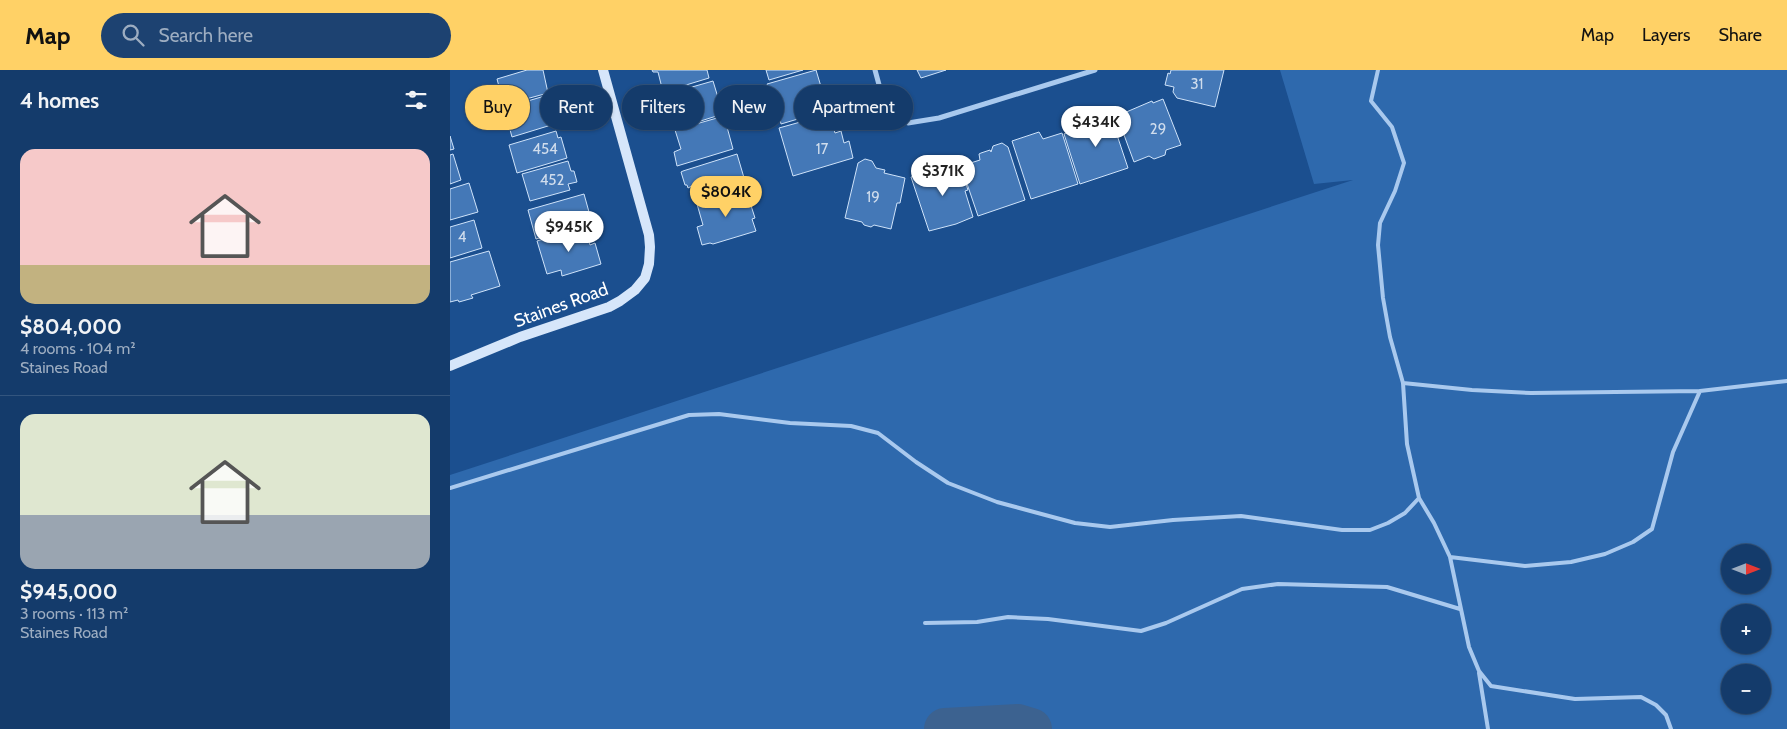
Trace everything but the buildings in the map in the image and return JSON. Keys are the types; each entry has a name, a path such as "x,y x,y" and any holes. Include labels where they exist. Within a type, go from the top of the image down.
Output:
{"street":[{"name":"Staines Road","path":"450,366 520,337 610,307 635,290 645,278 649,264 649,235 603,70"},
{"path":"875,70 884,103 889,112 896,119 908,123 939,118 1095,70"}],"lane":[{"path":"1378,70 1371,101 1392,127 1404,163 1395,191 1380,223 1378,245 1383,298 1390,337 1403,383 1407,444 1419,498 1450,556 1460,609 1470,647 1479,670 1488,729"},
{"path":"1403,383 1472,390 1531,393 1700,391 1787,381"},
{"path":"1450,556 1525,566 1571,562 1606,554 1633,542 1652,529 1673,452 1700,391"},
{"path":"450,488 689,415 719,414 790,423 851,426 878,433 916,462 948,483 997,502 1075,523 1110,526 1241,516 1342,530 1370,530 1388,523 1405,513 1419,498"},
{"path":"924,623 977,622 1008,617 1048,619 1141,631 1166,623 1242,589 1278,584 1387,587 1460,609"},
{"path":"1479,670 1491,686 1575,699 1641,697 1656,704 1666,715 1670,729"}],"shaded area":[{"path":"1280,70 1787,70 1787,729 450,729 450,475 1353,180 1314,184"}],"waterway":[{"path":"945,729 1018,725 1031,729"}]}
